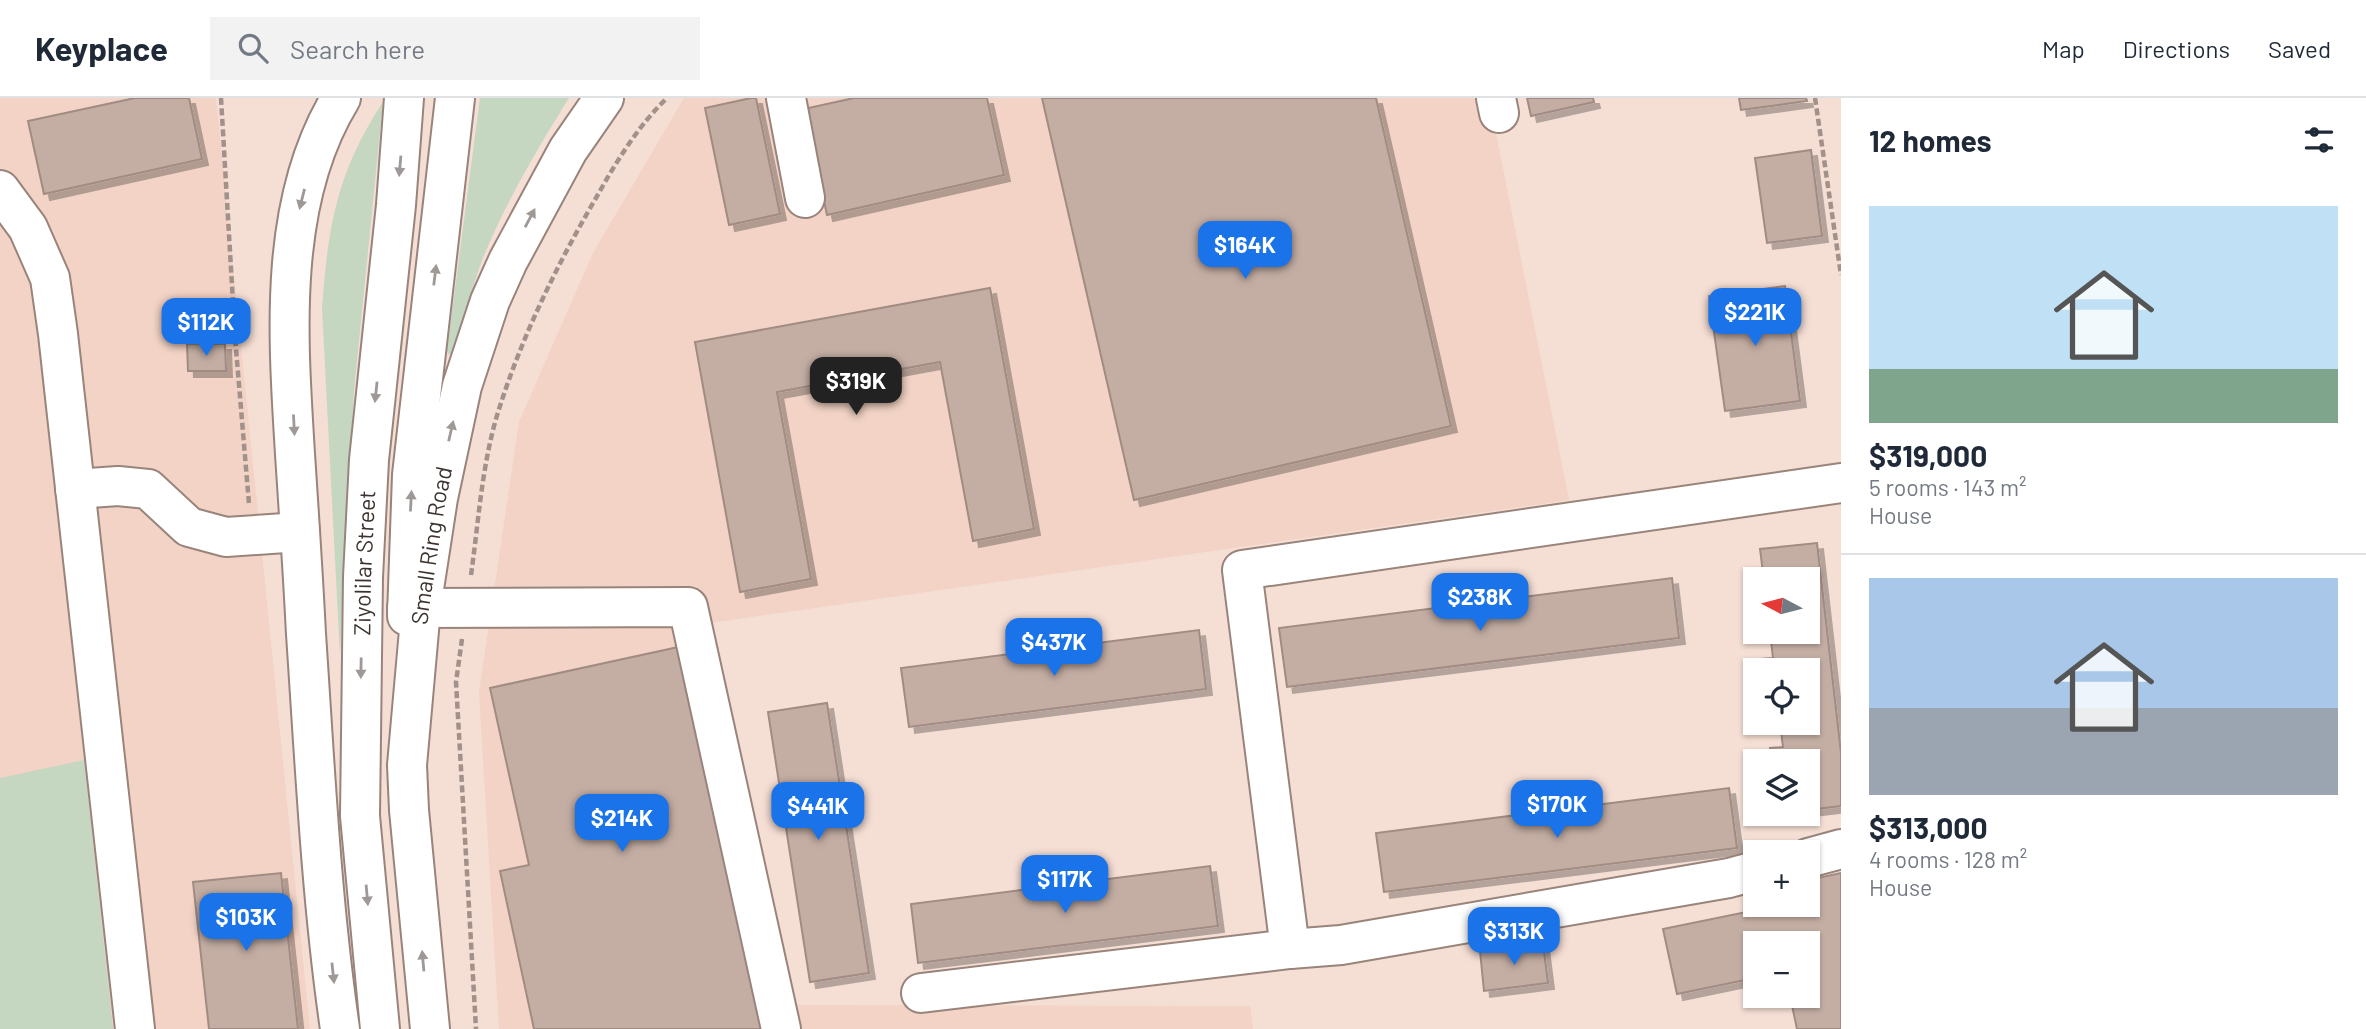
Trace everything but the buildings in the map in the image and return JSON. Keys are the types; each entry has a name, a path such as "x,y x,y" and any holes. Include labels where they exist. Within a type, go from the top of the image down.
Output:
{"main road":[{"path":"340,1029 325,897 300,533 292,379 292,284 299,209 322,134 341,98"},
{"name":"Ziyolilar Street","path":"380,1029 360,816 363,590 369,460 396,205 404,98"},
{"name":"Ziyolilar Street","path":"414,608 412,475 455,98"},
{"name":"Small Ring Road","path":"430,1029 407,765 414,608 449,441 475,343 503,271 527,223 568,150 604,98"},
{"path":"786,98 805,198"},
{"path":"0,190 27,228 50,278 135,1029"},
{"path":"1290,949 1242,570 1841,483"},
{"path":"75,489 118,486 148,489 189,527 226,537 300,533"},
{"path":"414,608 688,607 781,1029"},
{"path":"1820,855 1841,849"},
{"path":"921,993 1290,949 1341,946 1743,874"}],"path":[{"path":"221,98 236,350 253,536"},
{"path":"477,1029 456,682 486,462 499,407 545,294 610,174 649,116 667,98"},
{"path":"1815,98 1841,275"}],"shaded area":[{"path":"0,98 216,98 310,1029 0,1029"},
{"path":"684,98 1489,98 1569,500 710,623 787,1005 1250,1006 1253,1029 499,1029 479,692 519,422 593,253"}],"green space":[{"path":"480,98 569,98 500,220 481,263 456,343 451,354 448,354 447,350"},
{"path":"383,102 354,391 340,655 322,308 332,225 345,176 367,128"},
{"path":"84,760 113,1029 0,1029 0,778"}]}
